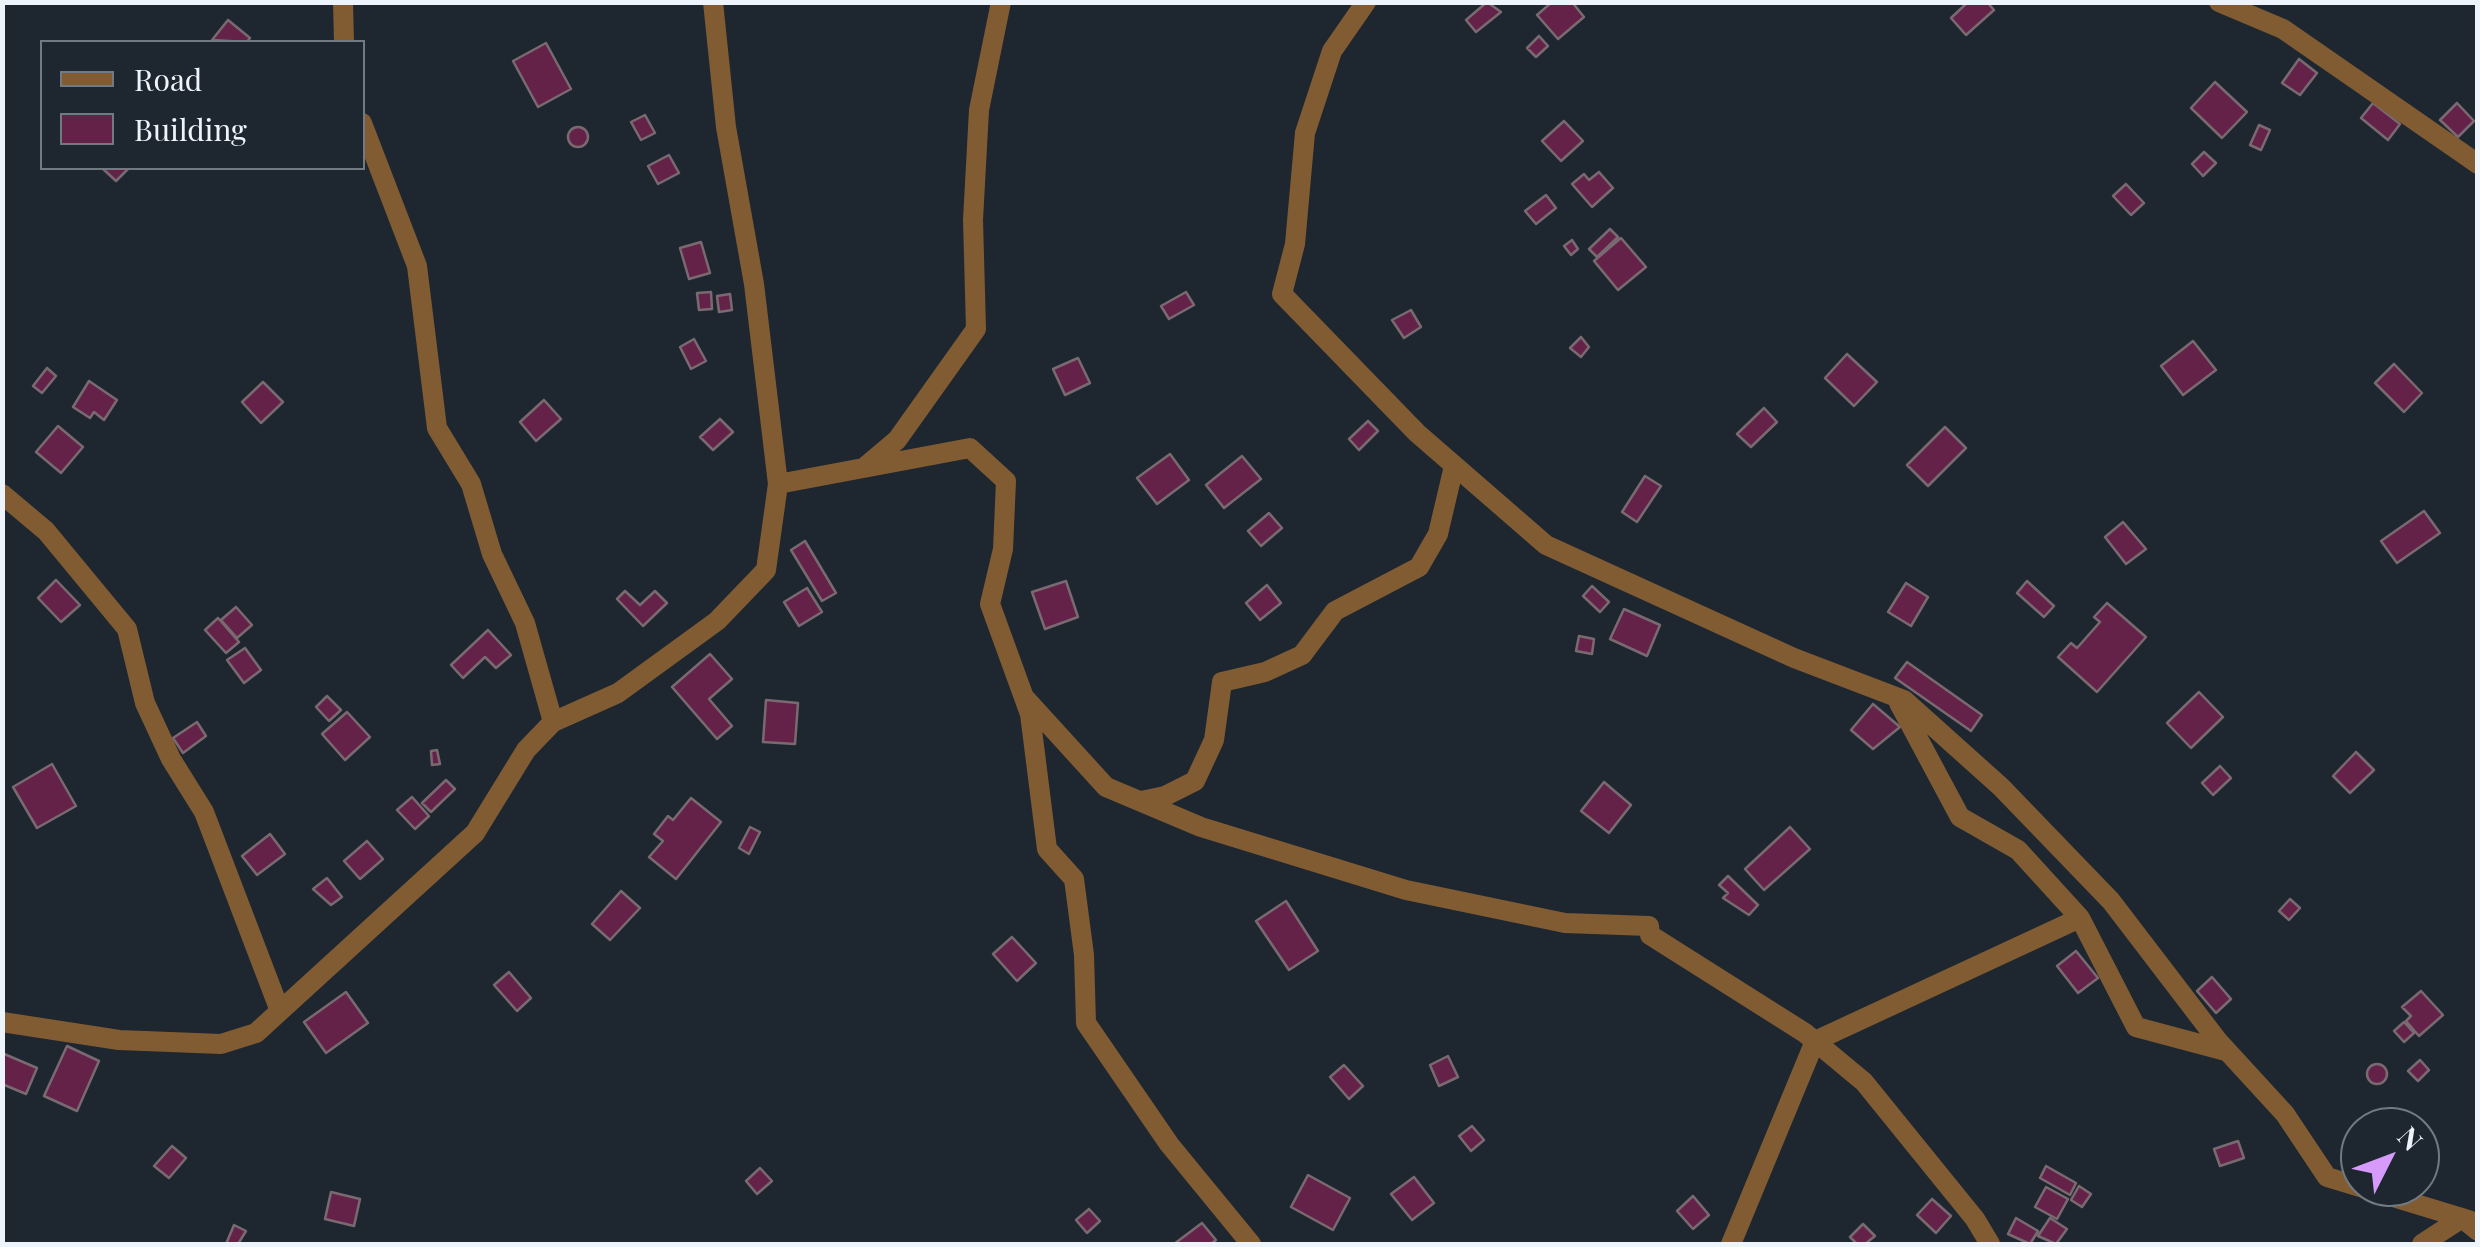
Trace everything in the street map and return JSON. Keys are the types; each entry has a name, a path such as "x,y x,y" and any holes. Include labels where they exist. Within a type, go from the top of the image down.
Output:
{"street":[{"path":"342,2 344,40"},
{"path":"2,1022 119,1040 220,1044 256,1033 476,834 526,750 554,722 618,693 718,620 766,570 778,484 754,284 726,127 713,2"},
{"path":"1366,2 1332,50 1305,133 1295,244 1282,294 1454,466 1546,545 1794,658 1896,698 2001,787 2111,900 2228,1052 2285,1114 2326,1177 2472,1224"},
{"path":"2219,2 2283,29 2478,164"},
{"path":"864,469 897,440 976,328 973,220 979,110 996,8"},
{"path":"365,131 417,266 438,428 470,484 492,554 525,623 554,722"},
{"path":"778,484 970,448 1006,480 1004,549 990,604 1024,698 1041,778 1048,848 1074,880 1084,955 1086,1024 1168,1144 1251,1244"},
{"path":"1140,801 1165,796 1195,782 1214,740 1222,682 1265,672 1302,655 1335,611 1419,567 1438,534 1454,466"},
{"path":"2,494 46,531 127,629 145,702 171,759 204,812 280,1011"},
{"path":"1024,698 1106,786 1201,828 1406,890 1566,923 1649,926 1650,936 1814,1041 1864,1082 1975,1219 1990,1244"},
{"path":"1896,698 1960,817 2018,850 2080,918 2136,1027 2228,1052"},
{"path":"1732,1244 1814,1041 2080,918"},
{"path":"2422,1244 2472,1224"},
{"path":"2446,1244 2472,1224"}],"building":[{"path":"1487,2 1501,12 1476,32 1466,20"},
{"path":"1552,2 1572,2 1584,17 1558,39 1537,15"},
{"path":"1968,2 1987,2 1994,10 1966,35 1951,18"},
{"path":"228,20 250,38 248,40 212,40"},
{"path":"1539,36 1548,46 1536,57 1527,48"},
{"path":"546,43 571,89 538,107 513,61"},
{"path":"2299,59 2317,73 2300,95 2282,83"},
{"path":"2215,82 2247,112 2222,138 2191,108"},
{"path":"2373,103 2400,124 2388,140 2361,118"},
{"path":"2457,103 2474,121 2458,137 2440,120"},
{"path":"645,115 655,133 641,140 631,122"},
{"path":"1564,121 1583,141 1561,161 1542,141"},
{"path":"2259,125 2270,130 2261,150 2250,145"},
{"path":"574,127 582,127 588,137 582,147 574,147 568,141 568,133"},
{"path":"2204,152 2216,163 2203,176 2192,164"},
{"path":"669,155 679,173 658,184 648,166"},
{"path":"104,170 127,170 116,181"},
{"path":"1599,172 1613,188 1592,207 1572,184 1584,174 1589,180"},
{"path":"2126,184 2144,203 2131,215 2113,196"},
{"path":"1546,195 1556,208 1536,224 1525,211"},
{"path":"1610,229 1618,237 1597,257 1589,249"},
{"path":"1621,238 1646,267 1618,290 1594,261"},
{"path":"1572,240 1578,249 1571,255 1564,246"},
{"path":"701,242 710,273 689,279 680,248"},
{"path":"711,292 712,309 699,310 697,293"},
{"path":"1186,292 1194,305 1169,319 1161,306"},
{"path":"730,294 732,310 719,312 717,296"},
{"path":"1411,310 1421,327 1404,338 1392,320"},
{"path":"1581,337 1589,347 1581,357 1570,348"},
{"path":"694,339 706,361 691,369 680,347"},
{"path":"2193,341 2216,370 2183,395 2161,366"},
{"path":"1847,354 1877,382 1854,406 1825,378"},
{"path":"1078,358 1090,383 1065,395 1053,369"},
{"path":"2394,364 2422,393 2404,412 2375,383"},
{"path":"47,368 56,376 42,393 33,386"},
{"path":"89,381 117,400 104,420 94,412 90,418 73,407"},
{"path":"263,382 283,402 261,423 242,402"},
{"path":"544,400 561,419 536,441 520,422"},
{"path":"1764,408 1777,422 1751,447 1737,434"},
{"path":"720,419 733,432 713,450 700,437"},
{"path":"1368,421 1378,431 1359,450 1349,439"},
{"path":"58,426 83,447 61,473 36,452"},
{"path":"1945,427 1966,448 1928,486 1907,465"},
{"path":"1170,454 1189,480 1157,504 1137,478"},
{"path":"1242,456 1261,479 1224,508 1206,485"},
{"path":"1645,476 1661,486 1637,522 1622,512"},
{"path":"2424,511 2440,533 2397,563 2381,541"},
{"path":"1269,513 1282,528 1261,546 1248,531"},
{"path":"2123,522 2146,549 2126,564 2105,537"},
{"path":"805,541 836,593 822,601 791,550"},
{"path":"56,580 80,605 61,622 38,598"},
{"path":"1066,581 1078,617 1045,629 1032,592"},
{"path":"2027,581 2054,606 2044,617 2017,593"},
{"path":"1906,583 1928,597 1911,626 1888,612"},
{"path":"1267,585 1281,603 1260,620 1246,603"},
{"path":"1592,586 1609,602 1600,612 1583,596"},
{"path":"807,588 822,612 799,626 784,602"},
{"path":"625,591 640,605 655,591 667,603 643,626 617,599"},
{"path":"2107,603 2146,637 2097,692 2058,657 2071,643 2077,648 2100,622 2094,617"},
{"path":"236,607 252,625 237,638 221,620"},
{"path":"1624,609 1660,625 1647,656 1610,639"},
{"path":"218,618 239,642 226,653 205,630"},
{"path":"488,630 511,655 496,668 485,657 463,678 451,665"},
{"path":"1579,636 1594,639 1592,654 1576,651"},
{"path":"245,648 261,670 244,683 227,660"},
{"path":"710,654 732,679 709,699 732,726 717,739 672,687"},
{"path":"1907,662 1982,715 1971,731 1895,678"},
{"path":"2199,692 2223,717 2191,748 2167,723"},
{"path":"327,696 341,710 329,721 316,707"},
{"path":"766,700 798,703 795,744 763,742"},
{"path":"1873,704 1900,727 1873,749 1851,730"},
{"path":"347,712 370,737 345,760 322,734"},
{"path":"197,722 206,736 183,753 173,738"},
{"path":"437,750 440,764 432,765 431,751"},
{"path":"2356,752 2374,770 2350,793 2333,776"},
{"path":"52,764 76,806 37,828 13,787"},
{"path":"2220,766 2231,778 2213,795 2202,783"},
{"path":"446,780 455,789 431,812 422,803"},
{"path":"1604,782 1631,805 1609,833 1581,811"},
{"path":"412,797 429,816 415,829 397,810"},
{"path":"691,798 721,822 676,879 649,857 663,841 654,834 668,816 673,820"},
{"path":"750,827 760,832 749,854 739,848"},
{"path":"1790,827 1810,849 1764,890 1745,869"},
{"path":"270,834 285,854 257,875 242,856"},
{"path":"367,841 383,859 360,879 344,861"},
{"path":"1728,876 1758,905 1749,915 1723,898 1728,893 1719,885"},
{"path":"327,878 342,897 331,905 313,889"},
{"path":"621,891 640,908 610,940 592,924"},
{"path":"2290,899 2300,908 2289,920 2279,911"},
{"path":"1286,901 1318,951 1289,970 1256,921"},
{"path":"1012,937 1036,963 1017,981 993,954"},
{"path":"2076,951 2098,978 2078,993 2057,966"},
{"path":"509,972 531,998 517,1011 494,985"},
{"path":"2212,977 2231,999 2216,1013 2197,991"},
{"path":"2421,991 2443,1015 2419,1036 2406,1021 2411,1016 2402,1007"},
{"path":"346,992 368,1023 326,1053 304,1022"},
{"path":"2404,1022 2414,1033 2404,1042 2394,1031"},
{"path":"67,1046 99,1061 77,1111 44,1096"},
{"path":"2,1053 37,1068 26,1094 2,1084"},
{"path":"1448,1056 1458,1077 1439,1086 1430,1065"},
{"path":"2420,1060 2429,1070 2418,1081 2408,1071"},
{"path":"2377,1064 2387,1074 2377,1084 2367,1074"},
{"path":"1344,1065 1363,1086 1349,1099 1330,1077"},
{"path":"1472,1126 1484,1140 1471,1151 1459,1136"},
{"path":"2238,1141 2244,1158 2220,1166 2214,1149"},
{"path":"172,1146 186,1158 169,1178 154,1166"},
{"path":"2046,1166 2076,1183 2070,1195 2040,1178"},
{"path":"760,1168 772,1181 757,1194 746,1181"},
{"path":"1308,1175 1350,1198 1333,1230 1291,1207"},
{"path":"1414,1177 1434,1203 1412,1220 1391,1194"},
{"path":"2079,1186 2091,1194 2082,1207 2071,1200"},
{"path":"2046,1187 2068,1199 2057,1219 2035,1207"},
{"path":"331,1192 360,1199 354,1226 325,1219"},
{"path":"1693,1196 1709,1215 1693,1229 1677,1211"},
{"path":"1932,1199 1951,1216 1936,1233 1917,1215"},
{"path":"1089,1209 1100,1221 1087,1233 1076,1220"},
{"path":"2016,1218 2038,1231 2030,1244 2008,1234"},
{"path":"2050,1218 2067,1229 2056,1244 2038,1236"},
{"path":"1202,1223 1216,1240 1211,1244 1174,1244"},
{"path":"1863,1224 1875,1236 1865,1244 1857,1244 1850,1237"},
{"path":"234,1225 246,1231 238,1244 226,1244"}]}
